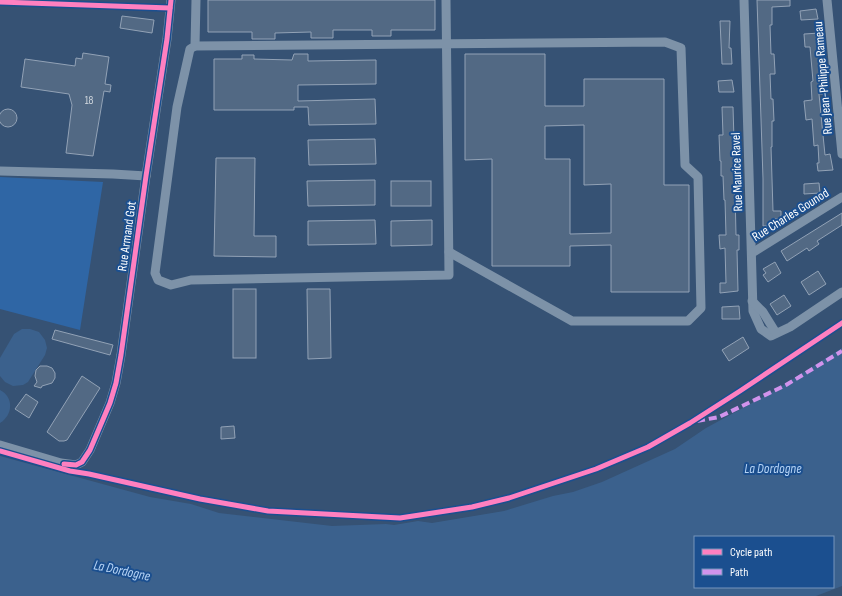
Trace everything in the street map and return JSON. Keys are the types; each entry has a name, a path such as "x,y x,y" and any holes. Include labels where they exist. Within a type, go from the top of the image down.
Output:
{"street":[{"name":"Rue Armand Got","path":"0,445 61,464 76,465 82,462 90,450 110,403 116,383 121,355 167,39 171,0"},
{"path":"195,46 196,0"},
{"path":"446,0 445,44 449,275 191,280 171,285 158,280 155,274 177,107 190,49 195,46 445,44 665,42 681,48 685,165 698,177 701,308 688,321 572,321 449,252"},
{"name":"Rue Maurice Ravel","path":"744,0 753,311 761,329 773,334 790,328 842,292"},
{"name":"Rue Jean-Philippe Rameau","path":"827,0 842,154"},
{"path":"0,171 146,176"},
{"name":"Rue Charles Gounod","path":"752,253 842,197"}],"shaded area":[{"path":"0,177 103,182 80,330 0,309"}],"water":[{"path":"22,329 30,329 39,332 45,340 47,348 45,355 28,382 23,385 13,386 5,382 0,376 0,358 14,334"},
{"name":"La Dordogne","path":"842,348 842,586 816,596 0,596 0,456 150,497 191,504 219,513 332,526 394,525 418,521 432,523 504,511 553,496 573,492 602,482 675,449 706,428 774,391"},
{"path":"0,390 8,397 10,406 7,415 0,423"}],"building":[{"path":"208,0 435,0 435,30 391,30 391,36 372,36 372,30 333,30 333,38 311,38 311,32 275,33 275,39 252,39 252,32 208,32"},
{"path":"757,0 790,0 790,6 772,7 772,25 770,25 771,54 774,54 775,72 775,74 770,74 774,121 772,121 771,147 773,211 781,211 781,219 774,219 774,224 770,224 770,226 763,226 763,179"},
{"path":"816,9 818,19 801,20 800,11"},
{"path":"122,16 154,20 152,33 120,28"},
{"path":"720,21 730,21 729,48 731,48 732,64 722,64"},
{"path":"820,33 826,94 819,94 825,155 830,154 833,170 818,171 818,145 814,146 812,119 806,120 804,101 812,100 811,82 813,81 810,47 805,47 804,34"},
{"path":"83,53 109,57 105,84 111,85 110,92 104,91 93,156 66,153 72,105 69,94 21,87 25,59 75,66 76,58 82,59"},
{"path":"294,54 308,54 308,61 376,60 376,84 298,85 298,101 375,99 376,124 309,125 308,107 294,107 294,110 214,110 214,59 242,59 242,55 254,55 254,59 292,60"},
{"path":"465,54 545,54 545,106 584,106 584,79 664,79 664,185 689,185 689,292 611,292 611,245 570,246 570,266 492,266 492,159 465,160","holes":["584,125 584,185 611,184 611,233 570,234 570,159 545,159 545,126"]},
{"path":"732,80 734,92 719,92 718,81"},
{"path":"722,107 733,107 735,140 736,235 739,235 739,250 737,250 738,291 720,293 720,283 726,283 725,248 720,249 719,235 726,235 725,200 723,176 721,176 719,135 723,135"},
{"path":"8,109 14,112 17,118 14,124 8,127 2,124 -1,118 2,112"},
{"path":"375,139 376,164 309,165 308,140"},
{"path":"216,158 255,158 254,236 276,236 276,257 214,256"},
{"path":"375,180 375,205 308,206 307,181"},
{"path":"391,181 431,181 431,206 391,206"},
{"path":"819,183 820,193 804,194 804,184"},
{"path":"842,213 842,225 817,241 819,244 809,251 807,248 787,261 781,251"},
{"path":"375,220 376,244 308,245 308,221"},
{"path":"432,220 432,245 391,246 391,221"},
{"path":"775,262 781,273 768,282 763,275 766,273 763,269"},
{"path":"818,271 826,284 809,295 801,282"},
{"path":"233,289 256,289 256,358 233,358"},
{"path":"307,289 330,289 331,358 308,359"},
{"path":"784,295 791,306 777,315 770,304"},
{"path":"739,306 740,319 722,319 722,307"},
{"path":"55,330 113,345 110,355 52,339"},
{"path":"743,337 749,348 729,361 722,350"},
{"path":"40,366 52,368 55,373 55,378 52,383 42,386 41,388 34,386 37,382 35,376 36,370"},
{"path":"82,376 100,388 67,440 59,441 47,432"},
{"path":"26,394 38,402 29,418 15,409"},
{"path":"234,426 235,438 221,439 221,427"}],"marked path":[{"path":"697,421 719,417 786,385 842,351"}],"cycle path":[{"path":"64,464 76,465 82,462 90,450 110,403 116,383 167,39 171,0"},
{"path":"0,2 170,8"},
{"path":"0,451 70,471 200,499 268,511 400,518 472,507 509,498 596,469 648,447 690,423 842,323"}]}
